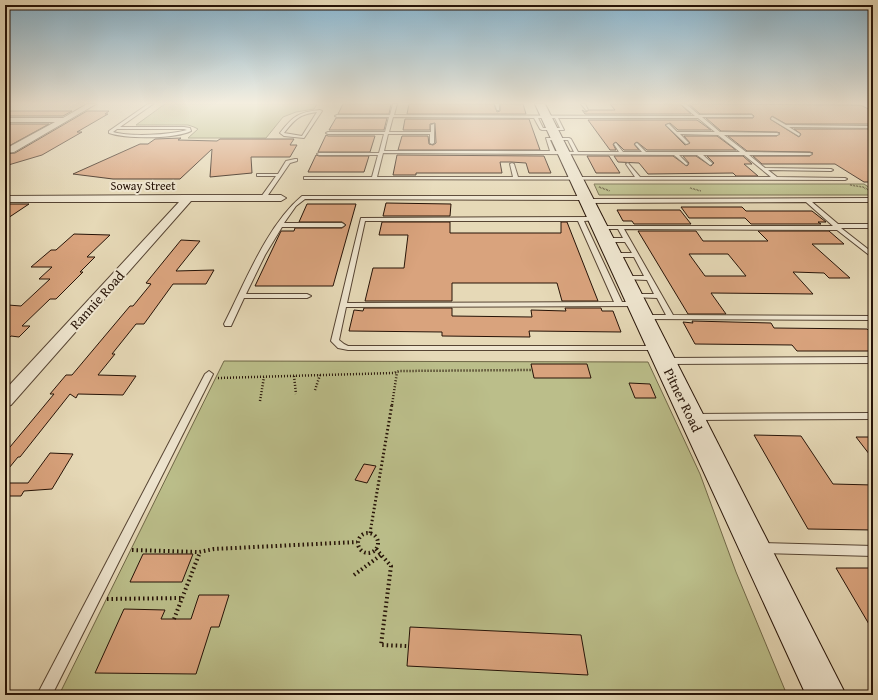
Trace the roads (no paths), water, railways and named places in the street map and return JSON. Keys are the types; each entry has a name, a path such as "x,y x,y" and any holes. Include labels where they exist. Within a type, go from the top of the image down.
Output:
{"street":[{"path":"8,150 33,137"},
{"name":"Pitner Road","path":"555,137 826,695"},
{"name":"Rannie Road","path":"5,402 188,198"},
{"name":"Soway Street","path":"5,199 281,198"}],"lane":[{"path":"374,178 387,137"},
{"path":"432,137 432,143"},
{"path":"319,154 484,150 506,151 543,137"},
{"path":"557,137 577,153"},
{"path":"557,137 577,153 810,154"},
{"path":"680,137 687,143"},
{"path":"723,137 776,179"},
{"path":"616,144 622,153"},
{"path":"637,144 645,153"},
{"path":"675,153 686,164"},
{"path":"698,153 710,164"},
{"path":"264,197 288,162 295,160"},
{"path":"512,164 516,178"},
{"path":"628,164 639,179"},
{"path":"764,169 830,170"},
{"path":"259,175 279,175"},
{"path":"306,178 516,178 583,192 639,179 776,179 845,182"},
{"path":"228,324 280,225 296,202 304,197 583,192 807,200 873,200"},
{"path":"807,200 873,256"},
{"path":"580,219 363,219 335,341 341,346 348,348 873,360"},
{"path":"580,219 617,265 670,317 873,318"},
{"path":"580,219 617,265 670,317"},
{"path":"280,225 342,224"},
{"path":"344,305 617,265 837,227 873,226"},
{"path":"242,296 307,296"},
{"path":"44,695 208,377"},
{"path":"691,417 873,416"},
{"path":"754,548 873,551"}]}
